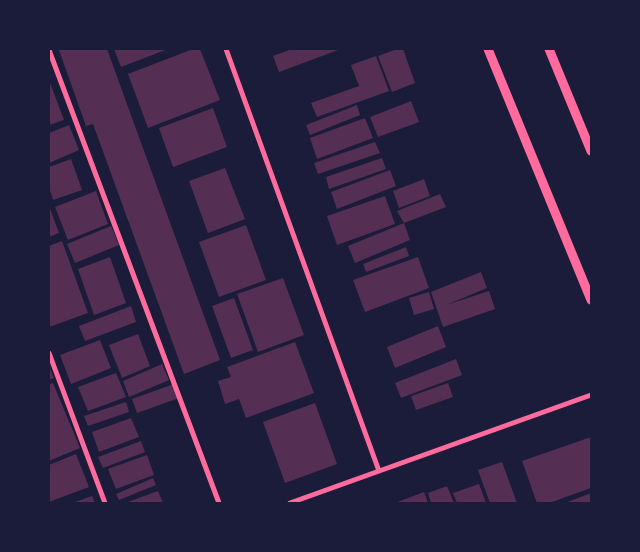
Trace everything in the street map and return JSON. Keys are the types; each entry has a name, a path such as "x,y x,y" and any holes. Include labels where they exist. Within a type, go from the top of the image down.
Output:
{"street":[{"path":"226,49 379,471"},
{"path":"488,49 591,300"},
{"path":"549,49 591,151"},
{"path":"49,50 219,503"},
{"path":"49,353 105,503"},
{"path":"290,503 591,395"}],"building":[{"path":"107,49 220,360 184,374 93,124 86,126 59,50"},
{"path":"114,49 168,49 121,67"},
{"path":"193,49 200,49 220,100 148,128 128,74"},
{"path":"292,49 341,49 279,72 273,56"},
{"path":"397,49 403,49 415,83 392,92 378,56"},
{"path":"376,56 389,91 317,117 311,103 359,86 351,65"},
{"path":"49,80 64,120 49,125"},
{"path":"411,101 419,122 378,137 370,117"},
{"path":"357,105 360,115 310,135 306,125"},
{"path":"213,108 227,147 173,167 159,128"},
{"path":"365,118 373,138 317,159 310,138"},
{"path":"69,125 79,150 49,163 49,133"},
{"path":"375,142 380,153 318,174 314,163"},
{"path":"382,158 386,169 329,189 326,177"},
{"path":"71,159 82,190 53,200 49,187 49,167"},
{"path":"225,168 245,219 208,233 189,181"},
{"path":"390,170 396,186 337,209 331,192"},
{"path":"424,179 430,196 399,208 393,191"},
{"path":"96,191 108,224 68,240 55,207"},
{"path":"440,194 446,207 404,223 397,211"},
{"path":"385,196 395,224 337,245 327,216"},
{"path":"49,206 59,233 49,237"},
{"path":"404,223 410,240 355,263 348,246"},
{"path":"246,225 266,280 219,297 199,242"},
{"path":"111,226 119,245 75,263 67,244"},
{"path":"62,241 88,313 49,327 49,246"},
{"path":"406,247 409,256 366,272 363,264"},
{"path":"110,257 126,303 94,315 78,269"},
{"path":"418,257 429,288 365,312 353,280"},
{"path":"481,272 487,288 446,305 489,291 495,309 443,327 431,292"},
{"path":"283,278 304,335 258,352 237,294"},
{"path":"429,292 434,309 414,315 409,298"},
{"path":"234,298 253,350 231,358 212,306"},
{"path":"131,306 136,322 85,341 79,326"},
{"path":"438,326 446,347 395,368 387,347"},
{"path":"138,334 150,366 122,378 109,345"},
{"path":"100,340 111,368 71,384 60,355"},
{"path":"295,342 314,393 246,418 239,399 225,404 218,381 231,377 227,367"},
{"path":"456,359 462,375 401,398 395,383"},
{"path":"162,364 169,380 129,397 123,381"},
{"path":"49,366 54,378 49,380"},
{"path":"116,373 126,397 88,411 78,387"},
{"path":"53,383 80,448 49,461 49,384"},
{"path":"448,383 453,397 416,410 411,396"},
{"path":"174,384 179,398 137,413 132,399"},
{"path":"126,402 129,412 88,426 84,416"},
{"path":"315,403 337,464 285,483 263,422"},
{"path":"131,418 139,437 99,452 92,432"},
{"path":"591,437 591,488 549,503 537,503 522,461"},
{"path":"141,441 145,452 103,468 98,457"},
{"path":"76,454 89,487 49,502 49,465"},
{"path":"147,455 154,475 116,489 108,469"},
{"path":"502,462 517,503 490,503 478,470"},
{"path":"153,478 156,485 119,500 116,494"},
{"path":"479,484 486,503 457,503 453,493"},
{"path":"447,486 454,503 431,503 428,493"},
{"path":"158,491 163,503 125,503"},
{"path":"424,492 428,503 395,503"},
{"path":"591,493 591,503 565,503"},
{"path":"92,496 95,503 72,503"}]}
